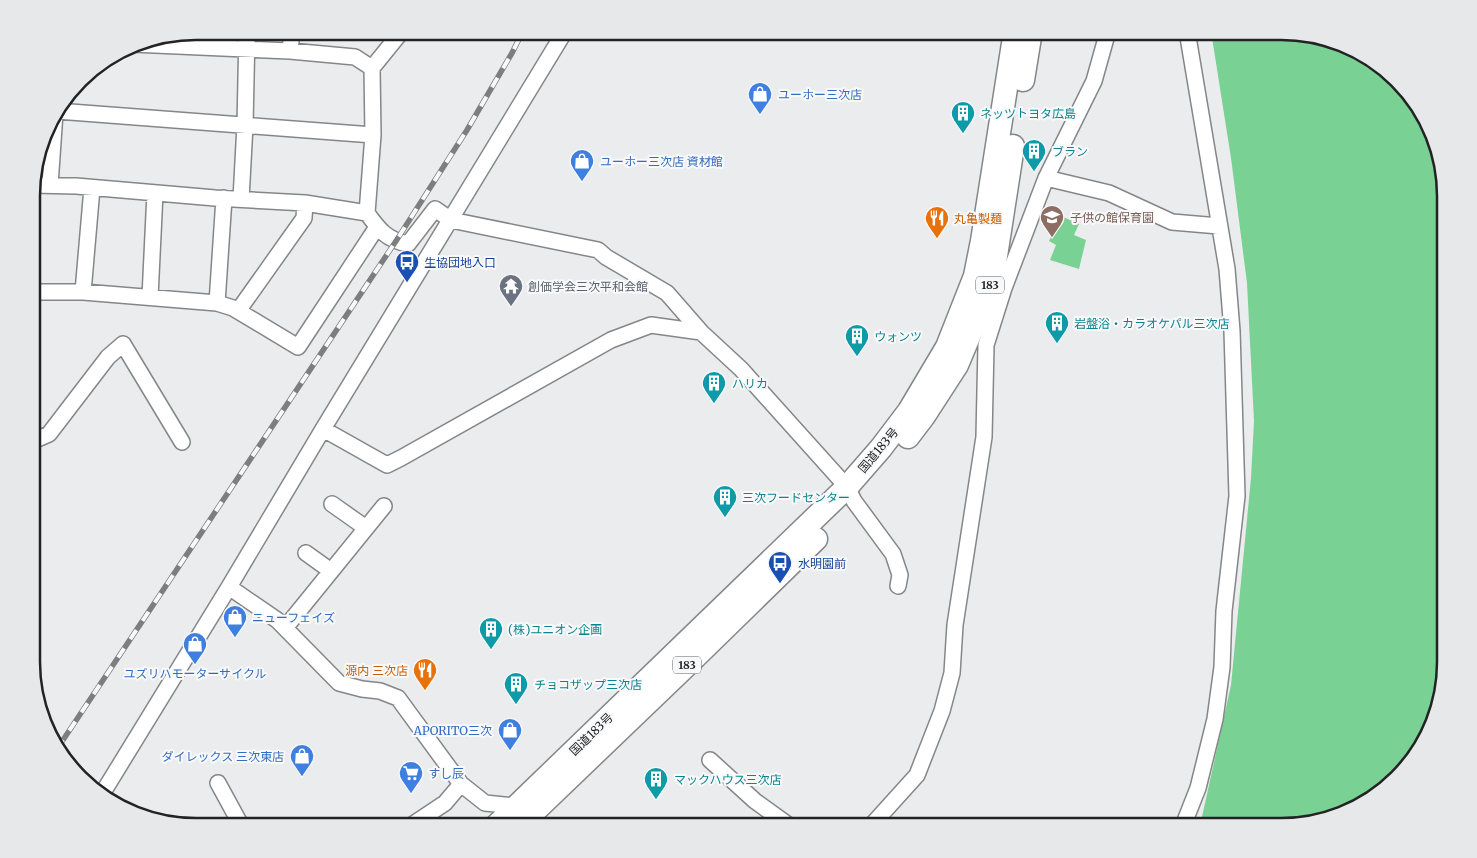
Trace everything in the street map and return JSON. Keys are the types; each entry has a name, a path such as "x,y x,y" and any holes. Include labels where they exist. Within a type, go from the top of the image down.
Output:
{"highway":[{"name":"国道183号","path":"990,282 985,222 1014,40"},
{"name":"国道183号","path":"525,818 851,494 881,448 909,411 946,347 990,282 1030,40"}],"street":[{"path":"240,199 245,125 246,40"},
{"path":"290,51 291,40"},
{"path":"395,40 372,68 373,135 367,213 377,228 396,241 408,244 435,209 452,220 598,250 606,257 667,293 701,332 741,369 851,494 893,554 900,575 898,586"},
{"path":"105,789 230,587 560,40"},
{"path":"877,818 917,775 942,711 952,673 955,625 984,437 986,345 990,282 1046,178 1094,81 1105,40"},
{"path":"1187,818 1198,788 1215,719 1222,667 1224,611 1237,496 1232,331 1227,269 1188,40"},
{"path":"154,45 290,51 355,57 372,68"},
{"path":"64,113 373,135"},
{"path":"50,186 55,130"},
{"path":"1046,178 1109,194 1172,222 1219,226"},
{"path":"41,185 304,202 367,213"},
{"path":"83,292 92,188"},
{"path":"150,298 155,193"},
{"path":"217,303 224,198"},
{"path":"238,311 304,218 304,202"},
{"path":"40,292 83,292 217,303 238,311 298,347 377,228"},
{"path":"324,429 387,465 611,340 651,325 701,332"},
{"path":"40,438 49,434 108,357 123,344 182,442"},
{"path":"332,504 366,528"},
{"path":"285,628 384,506"},
{"path":"306,553 331,571"},
{"path":"230,587 277,620 340,683 362,689 380,691 398,698 461,784 485,803 522,818"},
{"path":"710,760 755,802 778,818"},
{"path":"218,783 237,818"},
{"path":"422,818 445,803 461,784"}],"green space":[{"path":"1212,40 1302,41 1322,45 1359,61 1384,79 1398,93 1411,109 1421,127 1429,146 1437,185 1437,673 1434,693 1429,712 1411,749 1384,779 1368,792 1350,802 1331,810 1292,818 1202,818 1231,685 1251,478 1254,421 1247,283 1231,158"},
{"path":"1061,216 1079,224 1074,235 1086,240 1079,269 1050,260 1056,245 1049,241"}],"railway":[{"path":"62,742 396,241 467,130 518,40"}],"place":[{"name":"ユーホー三次店","path":"760,115"},
{"name":"ネッツトヨタ広島","path":"963,134"},
{"name":"ブラン","path":"1034,172"},
{"name":"ユーホー三次店 資材館","path":"582,182"},
{"name":"子供の館保育園","path":"1052,238"},
{"name":"丸亀製麺","path":"937,239"},
{"name":"生協団地入口","path":"407,283"},
{"name":"創価学会三次平和会館","path":"511,307"},
{"name":"岩盤浴・カラオケパル三次店","path":"1057,344"},
{"name":"ウォンツ","path":"857,357"},
{"name":"ハリカ","path":"714,404"},
{"name":"三次フードセンター","path":"725,518"},
{"name":"水明園前","path":"780,584"},
{"name":"ニューフェイズ","path":"235,638"},
{"name":"(株)ユニオン企画","path":"491,650"},
{"name":"ユズリハモーターサイクル","path":"195,665"},
{"name":"源内 三次店","path":"425,691"},
{"name":"チョコザップ三次店","path":"516,705"},
{"name":"APORITO三次","path":"510,751"},
{"name":"ダイレックス 三次東店","path":"302,777"},
{"name":"すし辰","path":"411,794"},
{"name":"マックハウス三次店","path":"656,800"}]}
